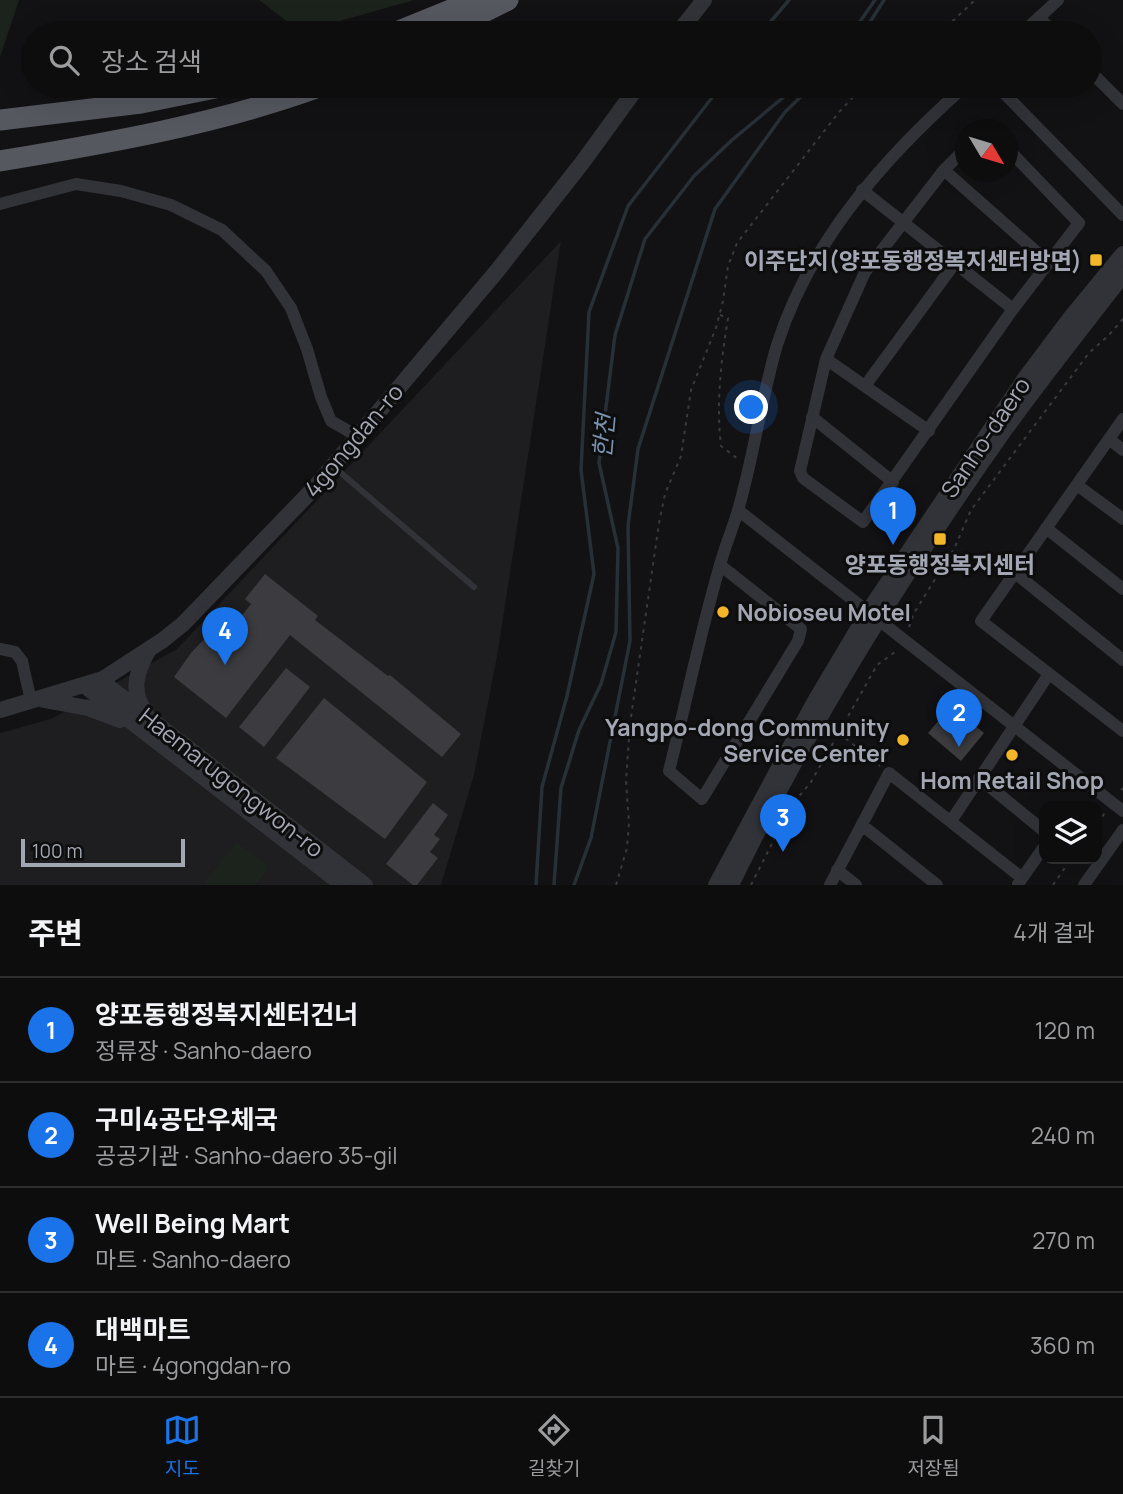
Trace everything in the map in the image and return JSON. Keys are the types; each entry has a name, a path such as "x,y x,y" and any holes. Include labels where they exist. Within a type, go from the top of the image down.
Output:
{"highway":[{"path":"423,21 475,0"},
{"path":"466,21 508,0"},
{"path":"0,120 166,98"},
{"path":"0,161 100,145 194,125 283,98"}],"street":[{"path":"687,21 704,0"},
{"path":"1034,21 1058,0"},
{"path":"1039,17 1043,21"},
{"path":"1102,83 1123,105"},
{"name":"4gongdan-ro","path":"0,710 92,683 149,650 190,616 332,466 497,271 629,98"},
{"path":"720,565 802,629 799,641 702,799 669,771 720,565 738,510 777,345 793,304 837,225 862,190 913,134 952,98"},
{"path":"1009,98 1123,215"},
{"path":"955,159 865,272 826,359 800,471 803,478 863,522 1013,309 1079,223 1018,159"},
{"path":"944,170 1049,262"},
{"path":"0,204 76,184 121,191 171,205 222,230 266,271 291,309 331,421 357,436"},
{"path":"862,190 1013,309"},
{"name":"Sanho-daero","path":"731,885 873,616 1026,377 1123,254"},
{"path":"865,386 955,264"},
{"name":"Sanho-daero","path":"716,885 815,701 1005,430 1123,275"},
{"path":"826,359 929,431"},
{"path":"812,417 893,482"},
{"path":"1123,419 981,621 1123,731"},
{"path":"1109,439 1123,450"},
{"path":"1077,485 1123,519"},
{"path":"738,510 1123,811"},
{"path":"1046,528 1123,589"},
{"path":"1015,573 1123,660"},
{"path":"0,649 15,652 22,661 34,700 88,708 145,724"},
{"path":"145,724 136,692 140,667 149,650"},
{"path":"951,821 1049,674"},
{"name":"Haemarugongwon-ro","path":"92,683 343,885"},
{"name":"Haemarugongwon-ro","path":"145,724 365,885"},
{"path":"830,885 889,773 951,821 1020,882 1039,854"},
{"path":"979,778 1039,827"},
{"path":"862,825 937,885"},
{"path":"1084,885 1123,830"},
{"path":"837,870 856,885"}],"lane":[{"path":"332,466 474,587"}],"path":[{"path":"953,21 975,0"},
{"path":"616,885 626,848 629,823 626,781 630,724 659,523 665,494 681,456 691,390 719,314 728,266 737,243 838,112 852,98"},
{"path":"719,314 728,318 720,365 718,423 721,446 749,466"},
{"path":"909,627 914,613 954,549 971,510 1089,353 1108,337 1123,319"},
{"path":"758,885 752,883 791,806 811,782 877,665 895,652"},
{"path":"839,733 889,773"},
{"path":"1102,816 1105,812"},
{"path":"1053,885 1068,864"}],"shaded area":[{"path":"0,0 19,0 0,57"},
{"path":"259,0 414,0 340,21 287,21"},
{"path":"561,241 498,651 474,775 441,885 0,885 0,733 51,719 177,649"},
{"path":"237,842 270,867 256,885 208,885 204,882"}],"building":[{"path":"265,574 318,616 315,620 390,675 461,734 442,757 290,635 226,718 174,677 191,653 223,619 233,627 251,604 245,599"},
{"path":"286,668 310,687 264,747 239,727"},
{"path":"324,698 427,782 385,839 276,758"},
{"path":"951,706 984,733 961,761 928,733"},
{"path":"433,803 448,815 434,835 440,839 430,852 438,858 417,885 413,885 386,864"}],"waterway":[{"path":"771,21 789,0"},
{"name":"한천","path":"860,21 875,0"},
{"path":"871,21 884,0"},
{"path":"536,885 542,787 567,696 594,574 581,470 589,312 628,206 712,98"},
{"name":"한천","path":"554,885 561,788 579,730 601,684 616,632 618,548 599,463 615,335 645,239 694,176 783,98"},
{"path":"574,885 591,838 630,641 628,526 638,449 715,209 785,112 800,98"}],"place":[{"name":"이주단지(양포동행정복지센터방면)","path":"1096,260"},
{"name":"양포동행정복지센터","path":"940,539"},
{"name":"양포동행정복지센터건너","path":"893,545"},
{"name":"Nobioseu Motel","path":"723,612"},
{"name":"대백마트","path":"225,665"},
{"name":"Yangpo-dong Community Service Center","path":"903,740"},
{"name":"구미4공단우체국","path":"959,747"},
{"name":"Hom Retail Shop","path":"1012,755"},
{"name":"Well Being Mart","path":"783,852"}]}
